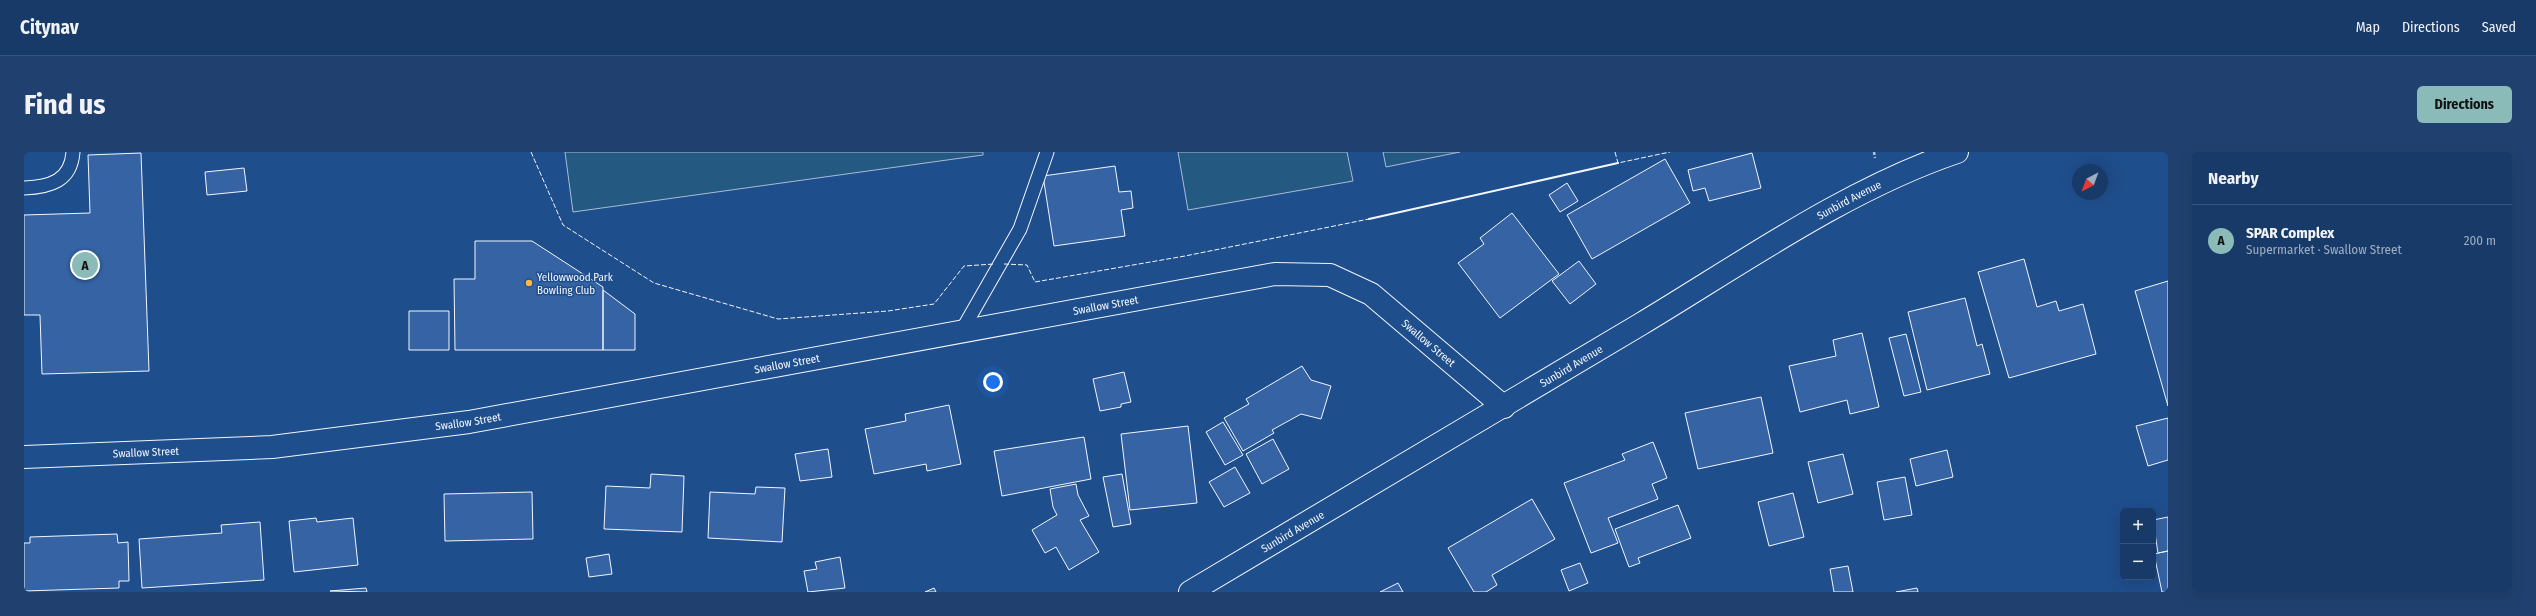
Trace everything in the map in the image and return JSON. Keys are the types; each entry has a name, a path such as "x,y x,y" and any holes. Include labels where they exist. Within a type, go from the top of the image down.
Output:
{"street":[{"name":"Sunbird Avenue","path":"1190,592 1504,407 1828,211 1930,161 1957,152"},
{"name":"Swallow Street","path":"24,457 272,447 346,439 469,422 1275,274 1330,275 1371,294 1504,407"}],"lane":[{"path":"24,188 45,186 55,183 64,177 70,167 72,152"},
{"path":"961,332 1020,229 1047,152"}],"shaded area":[{"path":"565,152 983,152 983,155 573,212"},
{"path":"1178,152 1347,152 1353,181 1188,210"},
{"path":"1383,152 1460,152 1386,167"}],"building":[{"path":"141,153 149,371 42,374 40,315 24,315 24,215 90,213 88,155"},
{"path":"1752,153 1761,188 1709,201 1705,188 1693,191 1688,170"},
{"path":"1665,159 1690,203 1592,259 1567,215"},
{"path":"1115,166 1119,192 1131,191 1133,208 1121,210 1125,236 1054,246 1043,176"},
{"path":"244,168 247,191 207,195 205,172"},
{"path":"1567,183 1578,201 1560,212 1549,195"},
{"path":"1512,213 1559,274 1500,318 1458,263 1484,244 1480,238"},
{"path":"475,241 532,241 603,287 603,350 455,350 454,279 475,279"},
{"path":"2024,259 2037,307 2056,301 2059,311 2083,304 2096,354 2009,378 1978,272"},
{"path":"1579,261 1596,284 1570,304 1552,281"},
{"path":"2168,281 2168,406 2135,291"},
{"path":"603,290 635,314 635,350 603,350"},
{"path":"1965,298 1977,346 1982,344 1990,374 1927,390 1908,312"},
{"path":"409,311 449,311 449,350 409,350"},
{"path":"1862,333 1879,407 1850,414 1847,400 1800,412 1789,366 1836,356 1833,340"},
{"path":"1906,334 1921,392 1904,396 1889,338"},
{"path":"1302,366 1311,380 1331,386 1321,419 1301,414 1272,430 1274,433 1243,451 1224,418 1249,404 1246,399"},
{"path":"1124,372 1131,402 1121,404 1121,407 1100,411 1093,379"},
{"path":"1761,397 1773,453 1698,469 1685,413"},
{"path":"949,405 961,464 927,471 926,464 874,474 865,429 906,421 905,414"},
{"path":"2168,418 2168,460 2148,466 2136,426"},
{"path":"1223,422 1243,455 1225,465 1206,432"},
{"path":"1188,426 1197,503 1130,510 1121,434"},
{"path":"1084,437 1091,479 1002,496 994,451"},
{"path":"1273,439 1289,469 1262,484 1246,454"},
{"path":"1653,442 1667,478 1652,484 1658,499 1608,518 1618,543 1591,553 1564,483 1625,460 1622,454"},
{"path":"828,449 832,477 800,481 795,454"},
{"path":"1947,450 1953,477 1916,486 1910,459"},
{"path":"1843,454 1853,494 1818,503 1808,462"},
{"path":"1235,467 1250,493 1224,507 1209,482"},
{"path":"651,474 684,476 682,532 604,529 606,486 650,488"},
{"path":"1122,474 1131,524 1113,527 1103,477"},
{"path":"1905,477 1912,515 1884,520 1877,482"},
{"path":"1076,484 1078,495 1089,516 1080,520 1099,552 1069,570 1056,547 1045,553 1032,530 1057,515 1053,507 1050,489"},
{"path":"756,487 785,488 782,542 708,538 710,492 755,494"},
{"path":"532,492 533,539 445,541 444,494"},
{"path":"1793,493 1804,537 1769,546 1758,502"},
{"path":"1532,499 1555,539 1492,575 1497,585 1486,592 1474,592 1448,548"},
{"path":"1678,505 1691,538 1638,558 1640,563 1629,567 1615,529"},
{"path":"2168,517 2168,551 2158,553 2156,540 2156,519"},
{"path":"316,518 317,522 353,518 358,565 294,572 289,521"},
{"path":"260,522 264,580 142,588 139,539 222,533 221,525"},
{"path":"117,534 118,543 128,542 129,581 119,581 119,588 24,591 24,543 30,543 30,537"},
{"path":"2168,551 2168,592 2162,592 2156,564 2156,554"},
{"path":"609,554 612,574 589,577 586,558"},
{"path":"840,557 845,588 808,592 804,571 817,569 815,562"},
{"path":"1580,563 1588,583 1569,591 1561,570"},
{"path":"1848,566 1853,592 1834,592 1830,569"},
{"path":"1398,583 1403,592 1380,592"},
{"path":"366,588 367,592 330,591"},
{"path":"934,588 936,592 925,592"},
{"path":"1917,588 1918,592 1896,592"}],"fence":[{"path":"531,152 563,225 654,283 778,319 888,311 934,304 964,266 994,264"},
{"path":"1615,152 1618,163 1670,152"},
{"path":"1004,264 1027,265 1035,282 1185,256 1369,219"}],"wall":[{"path":"1369,219 1618,163"}],"place":[{"name":"SPAR Complex","path":"85,265"},
{"name":"Yellowwood Park Bowling Club","path":"529,283"}]}
